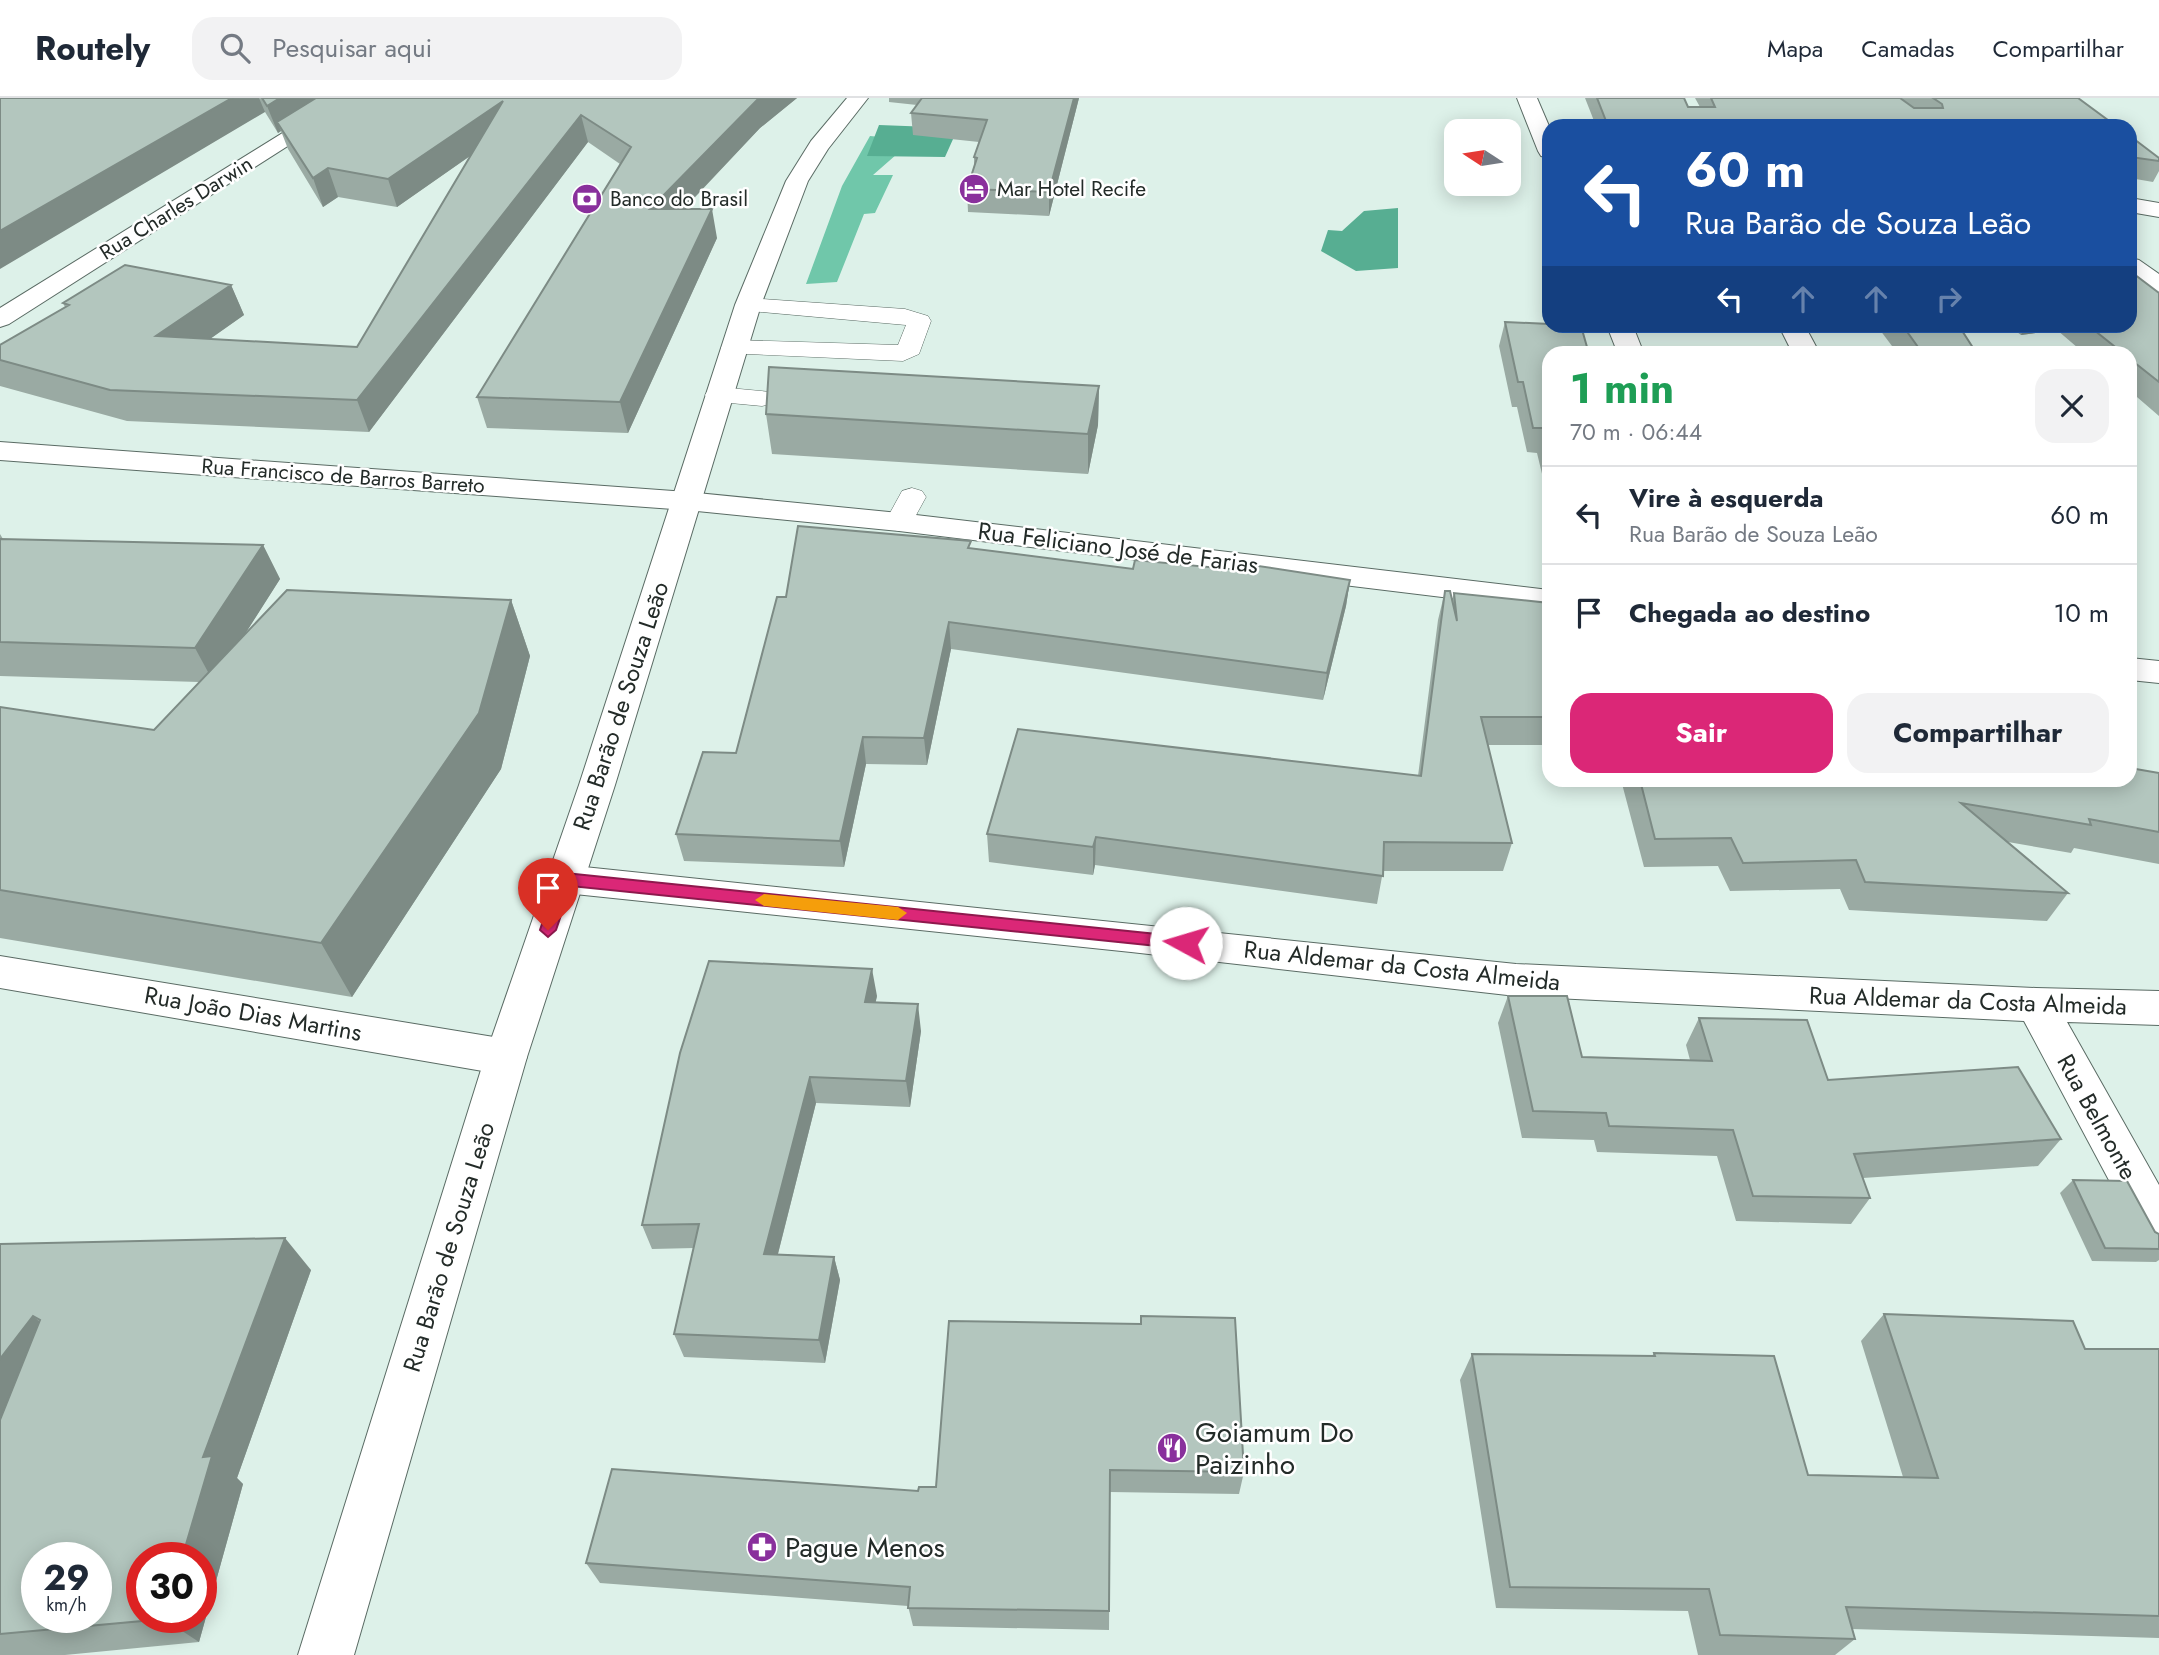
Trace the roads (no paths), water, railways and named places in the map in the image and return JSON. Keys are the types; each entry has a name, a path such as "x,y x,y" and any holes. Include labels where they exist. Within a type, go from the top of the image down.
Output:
{"street":[{"name":"Rua Charles Darwin","path":"0,319 353,98"},
{"name":"Rua Barão de Souza Leão","path":"326,1655 506,1057 748,305 797,181 819,145 858,98"},
{"path":"1527,98 1542,134"},
{"path":"2137,206 2159,210"},
{"path":"2137,270 2159,285"},
{"name":"Rua Francisco de Barros Barreto","path":"0,451 687,500"},
{"name":"Rua Feliciano José de Farias","path":"687,500 905,509 1542,599"},
{"path":"2137,669 2159,672"},
{"name":"Rua Aldemar da Costa Almeida","path":"565,879 1516,980 2036,1006 2159,1008"},
{"name":"Rua João Dias Martins","path":"0,972 506,1057"},
{"name":"Rua Belmonte","path":"2036,1006 2159,1229"}],"lane":[{"path":"734,348 903,353 910,349 919,321 905,316 748,305"},
{"path":"718,395 762,398"}],"place":[{"name":"Mar Hotel Recife","path":"974,189"},
{"name":"Banco do Brasil","path":"587,199"},
{"name":"Goiamum Do Paizinho","path":"1172,1448"},
{"name":"Pague Menos","path":"762,1547"}]}
